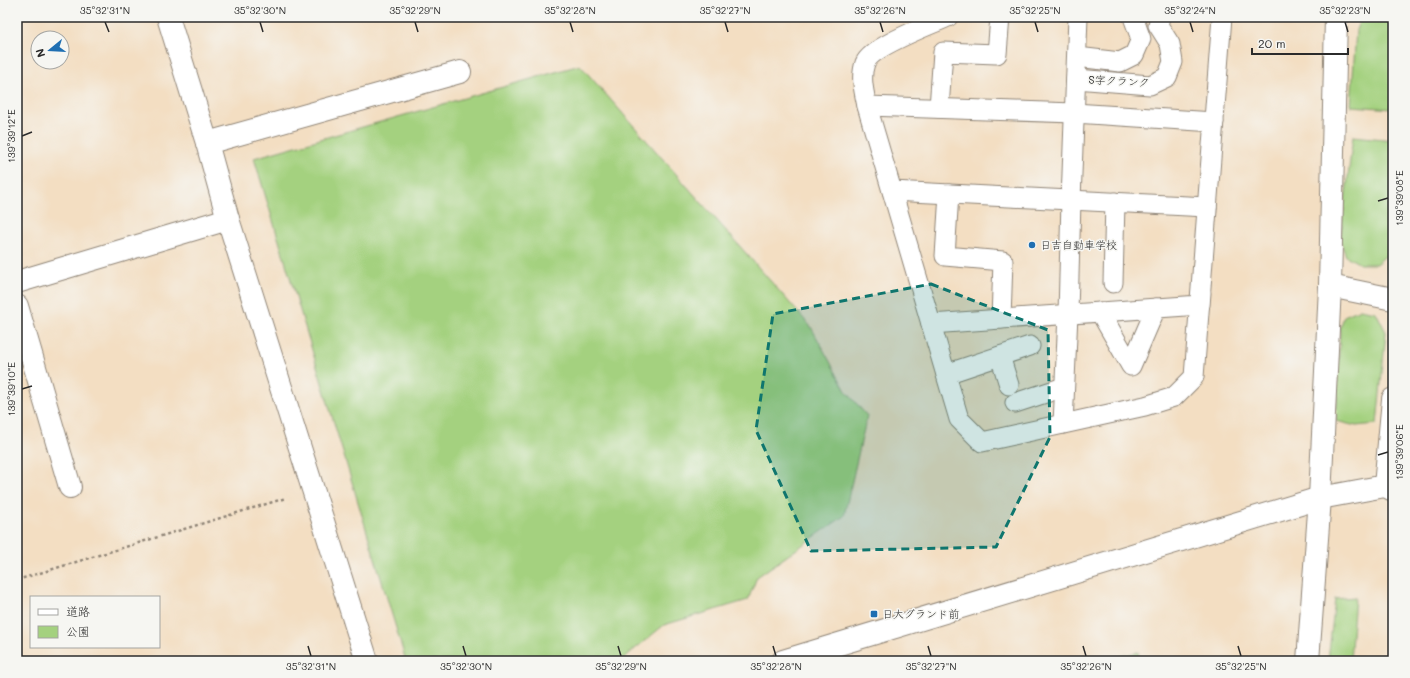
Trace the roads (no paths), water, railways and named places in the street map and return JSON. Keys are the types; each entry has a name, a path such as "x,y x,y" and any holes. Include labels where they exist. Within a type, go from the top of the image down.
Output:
{"street":[{"path":"168,17 207,142 228,219 367,661"},
{"path":"1308,661 1320,498 1330,286 1336,17"},
{"path":"207,142 460,72"},
{"path":"17,282 228,219"},
{"path":"1330,286 1393,299"},
{"path":"17,306 70,487"},
{"path":"782,661 1320,498 1389,488 1393,399"}],"lane":[{"path":"948,17 884,45 866,62 862,80 892,191 959,419 982,442 1145,406 1174,398 1194,377 1222,17"},
{"path":"939,108 943,52 997,54 1000,17"},
{"path":"1063,424 1078,17"},
{"path":"1077,58 1120,62 1134,55 1141,39 1133,17"},
{"name":"S字クランク","path":"1076,79 1150,85 1167,77 1173,62 1170,44 1158,25 1160,17"},
{"path":"1200,305 1222,17"},
{"path":"868,106 1074,113 1214,122"},
{"path":"892,191 1207,207"},
{"path":"949,194 945,256 1003,260 1001,319"},
{"path":"1113,283 1115,202"},
{"path":"931,324 1200,305"},
{"path":"1100,312 1132,366 1156,308"},
{"path":"946,374 1030,346"},
{"path":"1000,356 1012,394 1064,387"}],"place":[{"name":"日吉自動車学校","path":"1032,245"},
{"name":"日大グランド前","path":"874,614"}]}
